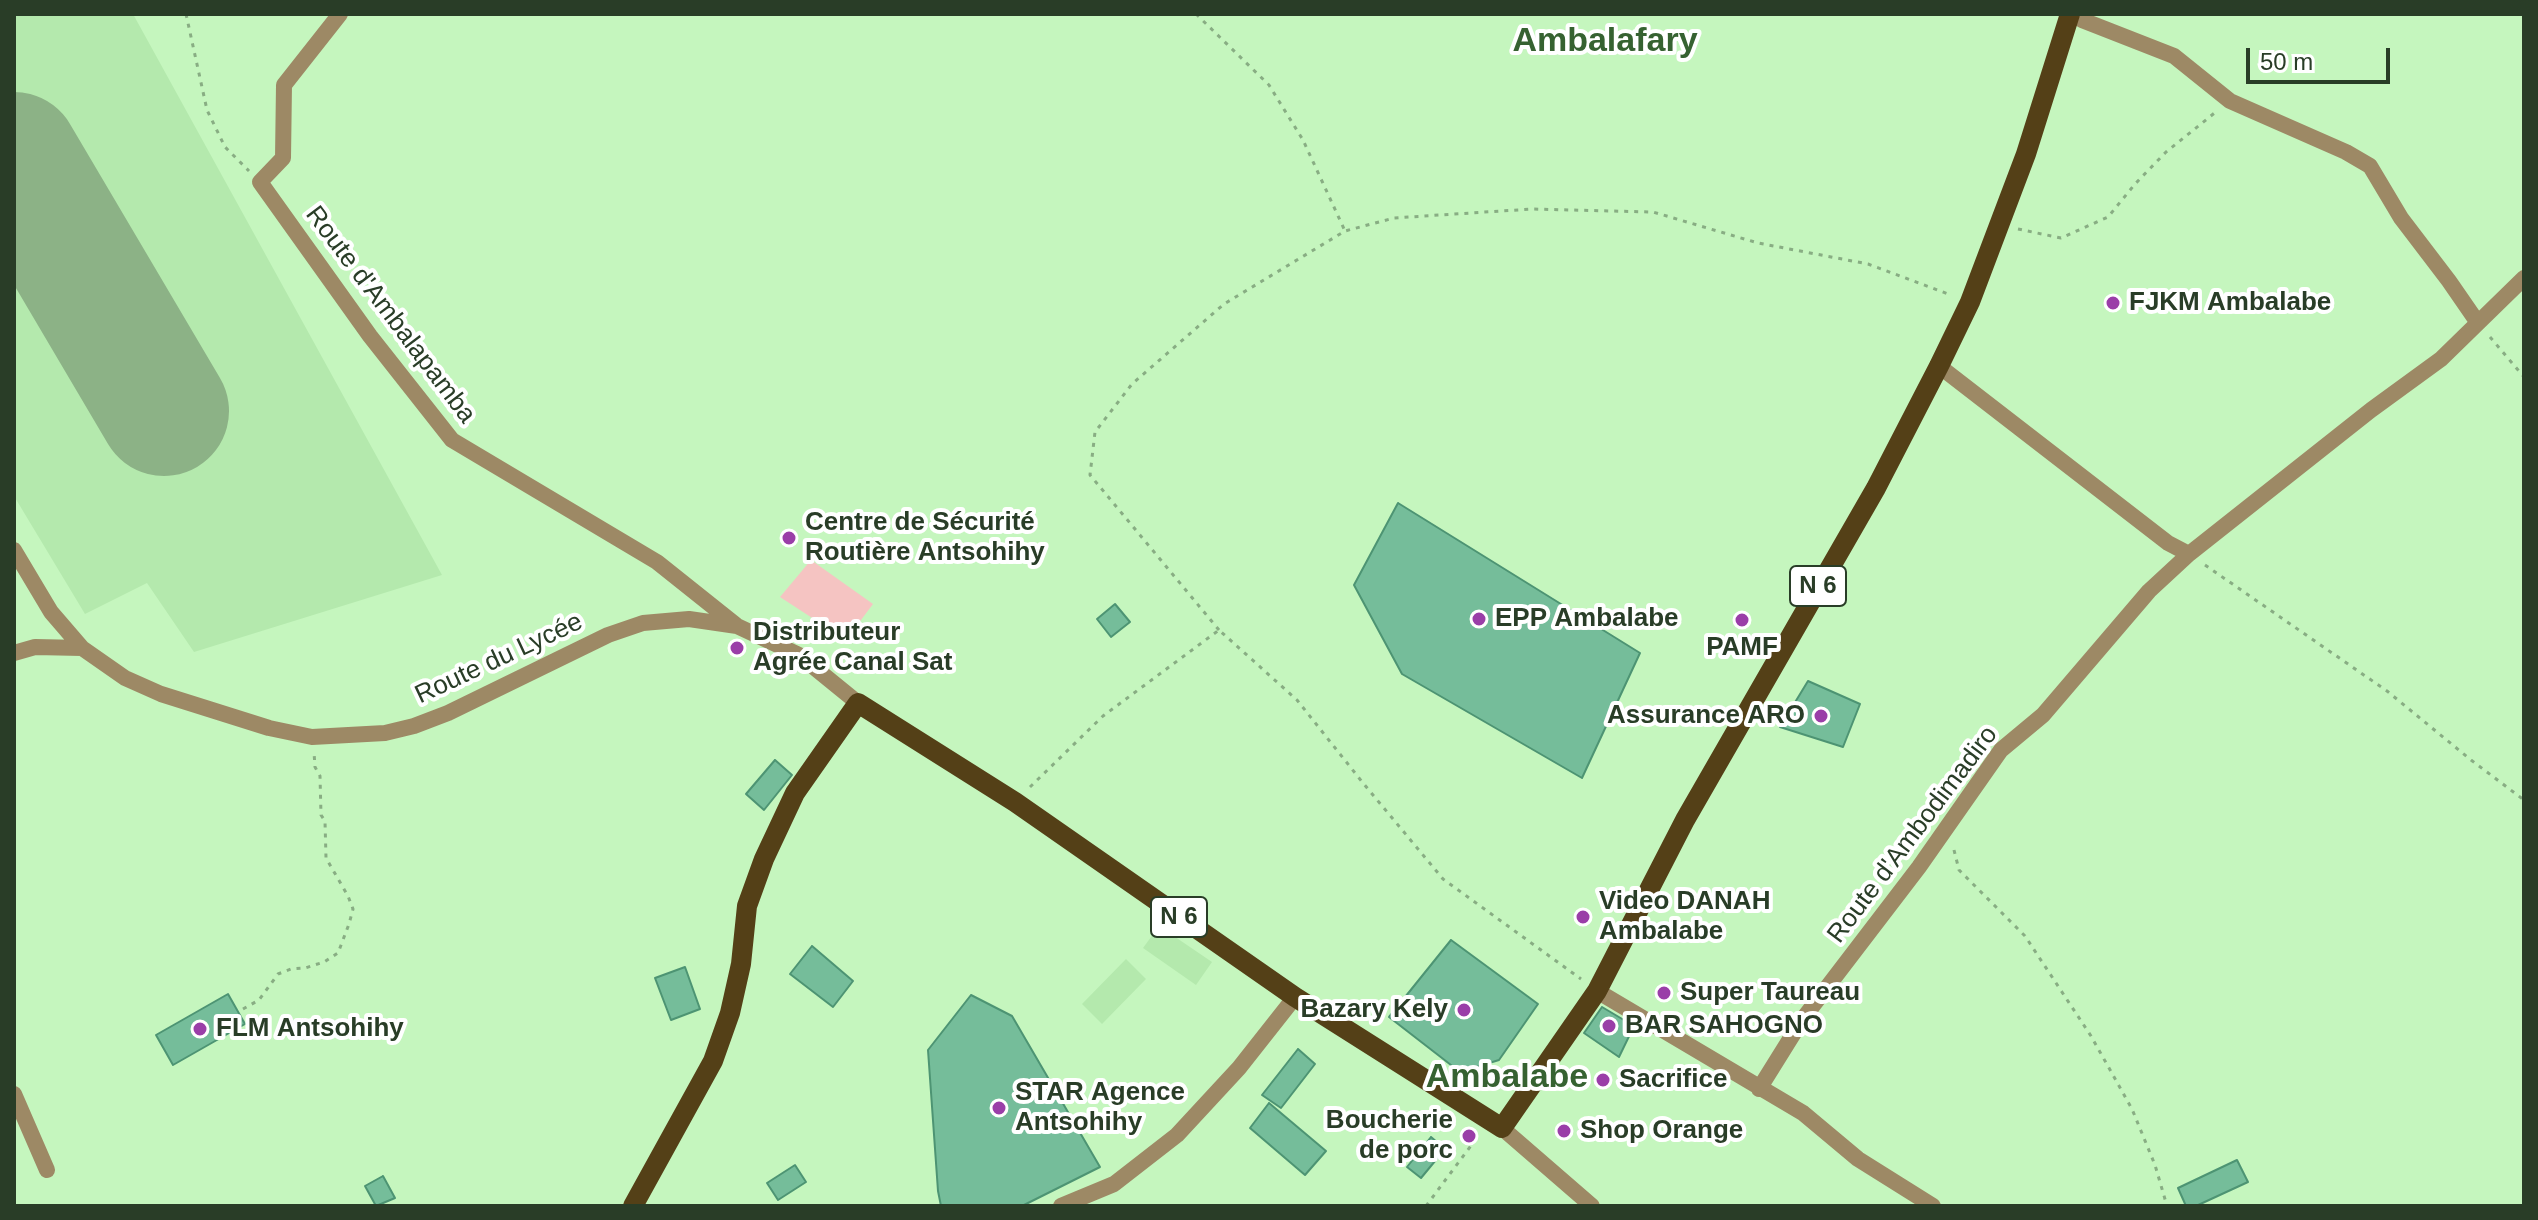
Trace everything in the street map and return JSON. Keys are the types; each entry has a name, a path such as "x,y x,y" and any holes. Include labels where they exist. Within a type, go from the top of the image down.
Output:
{"main road":[{"name":"N 6","path":"858,703 1015,802 1295,997 1496,1124 1597,991 1685,820 1946,372 2076,17"},
{"path":"633,1206 713,1061 730,1013 741,964 747,906 764,859 795,793 858,703"}],"street":[{"path":"260,182 283,158 284,85 340,14"},
{"path":"2076,17 2174,56 2230,101 2346,152 2370,166 2401,218 2478,323"},
{"name":"Route d'Ambalapamba","path":"260,182 370,336 452,440 657,562 737,626"},
{"name":"Route d'Ambodimadiro","path":"1759,1089 1802,1020 1948,826 2001,750 2043,715 2149,591 2189,554 2371,410 2441,359 2524,278"},
{"path":"1946,372 2168,543 2189,554"},
{"name":"Route du Lycée","path":"14,550 51,612 82,648 125,678 161,694 269,728 312,737 385,733 414,726 448,713 608,635 643,623 689,619 737,626 799,655 858,703"},
{"path":"14,653 35,647 82,648"},
{"path":"1597,991 1803,1113 1858,1159 1933,1206"},
{"path":"1061,1206 1114,1184 1177,1135 1239,1068 1295,997"},
{"path":"14,1094 47,1170"},
{"path":"1496,1124 1592,1206"}],"path":[{"path":"186,14 207,110 225,147 260,182"},
{"path":"1196,14 1269,85 1303,140 1345,231"},
{"path":"1999,224 2061,238 2108,217 2166,152 2230,101"},
{"path":"1597,991 1443,879 1297,700 1219,630 1090,475 1095,432 1132,384 1224,304 1345,231 1394,218 1516,210 1653,212 1758,243 1868,264 1970,302"},
{"path":"2478,323 2524,377"},
{"path":"2189,554 2387,691 2524,800"},
{"path":"1015,802 1103,716 1219,630"},
{"path":"243,1009 259,1000 278,974 324,962 338,953 353,909 326,858 320,776 315,767 312,737"},
{"path":"1948,826 1959,870 2025,936 2091,1036 2132,1109 2155,1165 2167,1206"},
{"path":"1426,1206 1496,1124"},
{"path":"2524,1170 2524,1176"}],"shaded area":[{"path":"14,14 133,14 442,575 194,652 147,583 85,614 14,496"},
{"path":"811,560 873,604 846,640 780,597"},
{"path":"1159,926 1212,962 1196,985 1143,948"},
{"path":"1126,959 1146,979 1102,1024 1082,1004"}],"building":[{"name":"EPP Ambalabe","path":"1398,503 1640,653 1582,778 1402,674 1354,585"},
{"path":"1115,604 1130,622 1111,637 1097,619"},
{"name":"Assurance ARO","path":"1808,681 1860,704 1843,747 1780,727"},
{"path":"775,760 792,775 764,810 746,794"},
{"name":"Bazary Kely","path":"1451,940 1538,1004 1499,1060 1460,1072 1389,1017"},
{"path":"812,946 853,981 833,1007 790,974"},
{"path":"685,967 700,1009 671,1020 655,978"},
{"name":"FLM Antsohihy","path":"228,994 245,1024 173,1065 156,1035"},
{"name":"STAR Agence Antsohihy","path":"971,995 1012,1016 1100,1167 1022,1206 941,1206 928,1050"},
{"name":"BAR SAHOGNO","path":"1602,1007 1634,1026 1619,1057 1584,1033"},
{"path":"1298,1049 1315,1064 1281,1108 1262,1095"},
{"path":"1269,1103 1326,1151 1305,1175 1250,1128"},
{"path":"1431,1137 1445,1149 1421,1178 1407,1167"},
{"path":"2237,1160 2248,1182 2196,1206 2186,1206 2178,1188"},
{"path":"795,1165 806,1182 778,1200 767,1183"},
{"path":"383,1176 395,1198 376,1206 365,1186"}],"runway":[{"path":"14,157 164,411"}],"place":[{"name":"FJKM Ambalabe","path":"2113,303"},
{"name":"Centre de Sécurité Routière Antsohihy","path":"789,538"},
{"name":"EPP Ambalabe","path":"1479,619"},
{"name":"PAMF","path":"1742,620"},
{"name":"Distributeur Agrée Canal Sat","path":"737,648"},
{"name":"Assurance ARO","path":"1821,716"},
{"name":"Video DANAH Ambalabe","path":"1583,917"},
{"name":"Super Taureau","path":"1664,993"},
{"name":"Bazary Kely","path":"1464,1010"},
{"name":"BAR SAHOGNO","path":"1609,1026"},
{"name":"FLM Antsohihy","path":"200,1029"},
{"name":"Sacrifice","path":"1603,1080"},
{"name":"STAR Agence Antsohihy","path":"999,1108"},
{"name":"Shop Orange","path":"1564,1131"},
{"name":"Boucherie de porc","path":"1469,1136"}],"district":[{"name":"Ambalafary","path":"1605,42"},
{"name":"Ambalabe","path":"1507,1078"}]}
